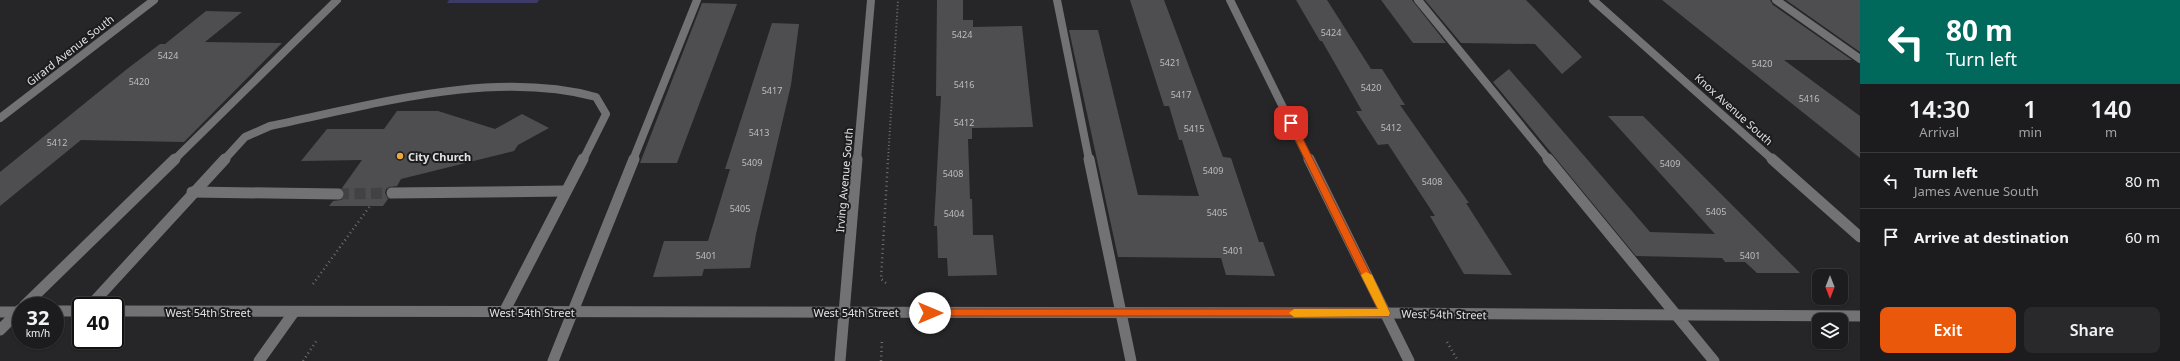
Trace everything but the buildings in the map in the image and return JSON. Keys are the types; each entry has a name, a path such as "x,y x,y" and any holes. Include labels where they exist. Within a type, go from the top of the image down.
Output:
{"street":[{"name":"Girard Avenue South","path":"0,118 154,0"},
{"path":"34,297 337,0"},
{"path":"553,361 697,0"},
{"name":"Irving Avenue South","path":"840,361 846,313 871,0"},
{"path":"1057,0 1114,284 1132,361"},
{"path":"1230,0 1409,361"},
{"path":"1418,0 1714,361"},
{"name":"Knox Avenue South","path":"1592,0 1860,237"},
{"path":"1776,0 1860,59"},
{"path":"98,297 192,192 245,137 270,126 448,90 532,87 574,90 596,97 606,114 504,312"},
{"path":"392,193 566,191"},
{"path":"192,192 338,194"},
{"path":"0,312 12,311"},
{"name":"West 54th Street","path":"124,311 1385,313 1860,316"},
{"path":"259,361 294,312"},
{"path":"0,330 12,319"}],"path":[{"path":"886,283 881,279 898,0"},
{"path":"313,284 370,206"},
{"path":"881,361 882,339"},
{"path":"303,361 317,340"},
{"path":"1447,342 1458,361"}],"shaded area":[{"path":"449,0 539,0 537,3 447,3"}],"tunnel":[{"path":"338,194 392,193"}],"slow traffic":[{"path":"1294,313 1385,313 1366,275"}],"place":[{"name":"City Church","path":"400,156"}],"route":[{"path":"930,313 1385,313 1291,123"}]}
